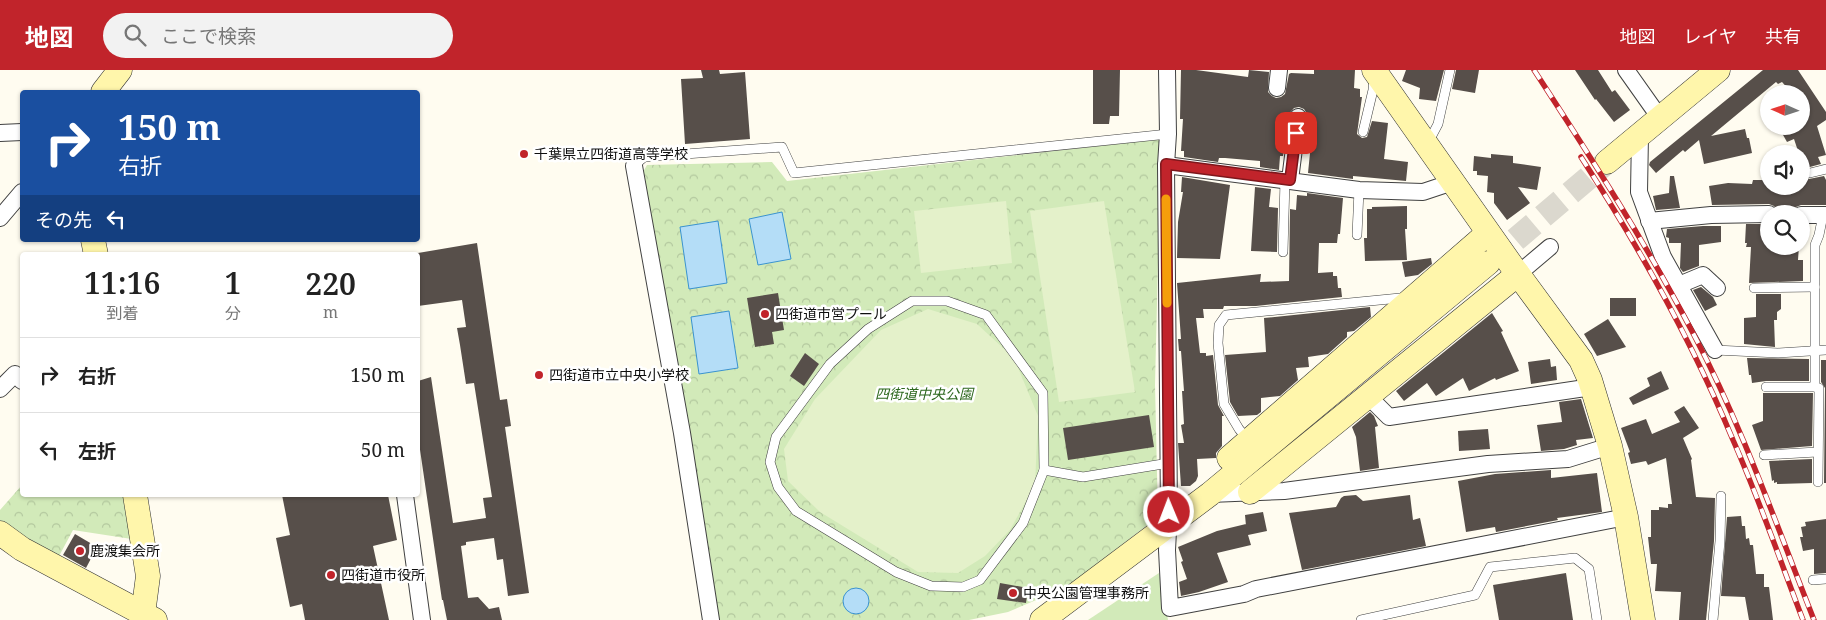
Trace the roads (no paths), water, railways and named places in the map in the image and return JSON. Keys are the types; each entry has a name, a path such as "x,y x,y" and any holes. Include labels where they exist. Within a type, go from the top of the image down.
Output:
{"street":[{"path":"105,90 120,70"},
{"path":"1167,70 1169,463 1167,550 1170,608 1244,594 1256,589 1626,517"},
{"path":"1277,88 1279,70"},
{"path":"1374,70 1488,233 1581,360 1592,387 1610,446 1626,517 1643,620"},
{"path":"1626,70 1660,118"},
{"path":"1607,162 1718,70"},
{"path":"1288,180 1298,117"},
{"path":"0,133 20,132"},
{"path":"1640,135 1638,192 1663,257 1715,350"},
{"path":"1166,164 1359,190 1423,192 1453,182"},
{"path":"634,166 682,433 711,620"},
{"path":"0,218 20,194"},
{"path":"1649,221 1711,215 1760,214"},
{"path":"1810,215 1824,215"},
{"path":"1210,494 1230,456 1488,233"},
{"path":"1250,492 1550,247"},
{"path":"1042,620 1210,494 1488,263"},
{"path":"1679,285 1703,275 1717,288"},
{"path":"0,389 15,374 20,380"},
{"path":"1368,396 1389,417 1592,387"},
{"path":"1210,494 1284,491 1488,464 1568,459 1610,446"},
{"path":"0,533 22,549 149,617 148,576 135,497"},
{"path":"405,497 422,620"}],"lane":[{"path":"1363,132 1373,90 1374,70"},
{"path":"1427,145 1438,124 1450,70"},
{"path":"634,166 644,157 782,147 794,173 1168,134"},
{"path":"1810,173 1826,169"},
{"path":"1283,252 1288,180"},
{"path":"1357,236 1359,190"},
{"path":"1814,387 1816,350 1815,245 1824,215"},
{"path":"1754,288 1815,287"},
{"path":"1248,440 1224,404 1218,343 1219,325 1226,314 1400,298 1408,302"},
{"path":"947,300 986,315 1043,393 1044,470 1023,523 980,580 963,587 931,586 896,572 796,511 778,487 770,462 776,437 793,412 830,364 868,329 912,302 947,300"},
{"path":"1715,350 1778,353 1826,350"},
{"path":"1766,387 1819,388 1818,482"},
{"path":"1764,456 1817,452"},
{"path":"1044,470 1083,477 1169,463"},
{"path":"1713,620 1721,496"},
{"path":"1361,620 1475,595 1490,568 1575,558 1589,569 1597,620"},
{"path":"1813,580 1826,579"}],"water":[{"path":"782,212 791,259 758,265 749,219"},
{"path":"718,221 727,283 689,289 680,227"},
{"path":"729,311 738,368 699,374 691,317"},
{"path":"856,588 865,592 869,601 865,610 856,614 847,610 843,601 847,592"}],"tunnel":[{"path":"1488,263 1607,162"}],"railway":[{"path":"1534,70 1637,233 1694,335 1728,404 1814,620"},
{"path":"1581,157 1644,260 1700,367 1752,485 1803,620"}],"place":[{"name":"千葉県立四街道高等学校","path":"524,154"},
{"name":"四街道市営プール","path":"765,314"},
{"name":"四街道市立中央小学校","path":"539,375"},
{"name":"鹿渡集会所","path":"80,551"},
{"name":"四街道市役所","path":"331,575"},
{"name":"中央公園管理事務所","path":"1013,593"}],"park label":[{"name":"四街道中央公園","path":"924,394"}]}
